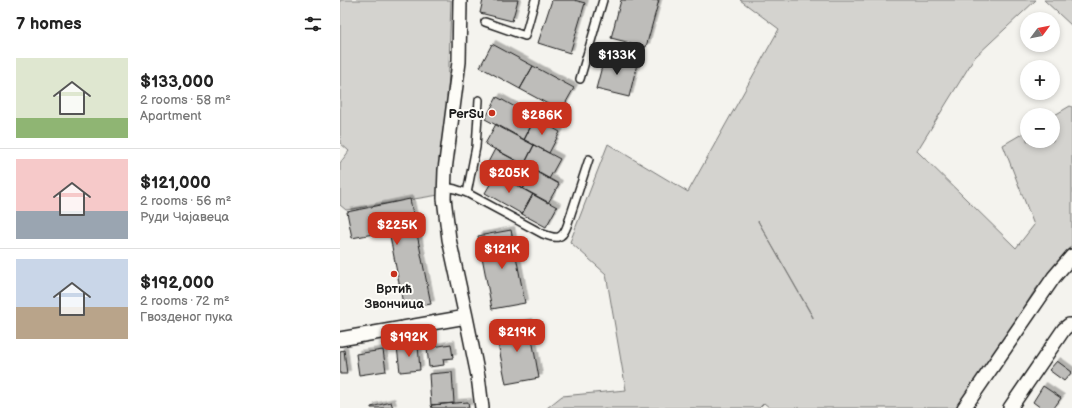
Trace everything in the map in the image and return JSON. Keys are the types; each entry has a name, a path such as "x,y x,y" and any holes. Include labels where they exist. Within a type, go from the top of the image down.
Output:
{"street":[{"path":"460,0 459,62 445,170 446,215 449,239 478,376 482,408"},
{"path":"964,408 1045,290 1072,256"},
{"path":"340,339 466,317"},
{"path":"1010,408 1064,329 1069,325 1072,325"}],"lane":[{"path":"485,22 525,36 535,0"},
{"path":"580,79 603,0"},
{"path":"467,193 476,147 479,100"},
{"path":"445,187 467,193 543,234 553,238 560,237 565,233 589,159"}],"shaded area":[{"path":"340,0 451,0 445,194 346,210 340,205 340,163 349,151 340,143"},
{"path":"740,0 1036,0 1023,12 1020,12 1020,15 975,57 917,151 1016,248 1034,225 1003,145 1020,135 1020,148 1060,148 1060,112 1070,106 1072,107 1072,245 1035,290 978,379 957,408 770,408 764,403 759,408 547,408 562,396 626,390 606,274 570,242 608,144 688,192 779,29","holes":["758,221 813,317 813,318"]},
{"path":"1044,0 1072,0 1072,26 1060,15 1060,12 1057,12"}],"building":[{"path":"483,0 518,0 512,21 480,13"},
{"path":"552,0 574,0 585,3 570,53 538,43"},
{"path":"621,0 659,0 646,47 611,38"},
{"path":"492,44 533,66 520,89 480,67"},
{"path":"605,55 637,64 629,97 596,89"},
{"path":"533,66 574,88 561,111 520,89"},
{"path":"497,97 535,118 524,140 485,119"},
{"path":"535,118 560,132 549,153 524,140"},
{"path":"496,124 534,145 524,165 485,144"},
{"path":"534,145 560,159 549,179 524,165"},
{"path":"495,149 534,170 523,189 485,168"},
{"path":"534,170 559,184 548,203 523,189"},
{"path":"496,174 533,194 522,214 485,193"},
{"path":"533,194 557,207 546,227 522,214"},
{"path":"410,199 431,304 404,309 389,231 352,238 347,212"},
{"path":"511,230 525,303 492,309 478,236"},
{"path":"529,322 539,378 506,384 495,328"},
{"path":"451,344 453,358 443,359 444,365 429,367 427,348"},
{"path":"418,345 420,370 400,372 397,347"},
{"path":"344,350 347,374 340,374 340,351"},
{"path":"383,350 386,371 359,375 356,354"},
{"path":"1057,361 1072,372 1064,381 1049,370"},
{"path":"452,372 454,403 431,405 429,374"},
{"path":"1043,386 1061,398 1054,408 1041,408 1033,402"},
{"path":"391,402 393,408 371,408 371,407"},
{"path":"468,402 469,408 432,408 431,405"}],"place":[{"name":"PerSu","path":"492,113"},
{"name":"Вртић Звончица","path":"394,274"}]}
